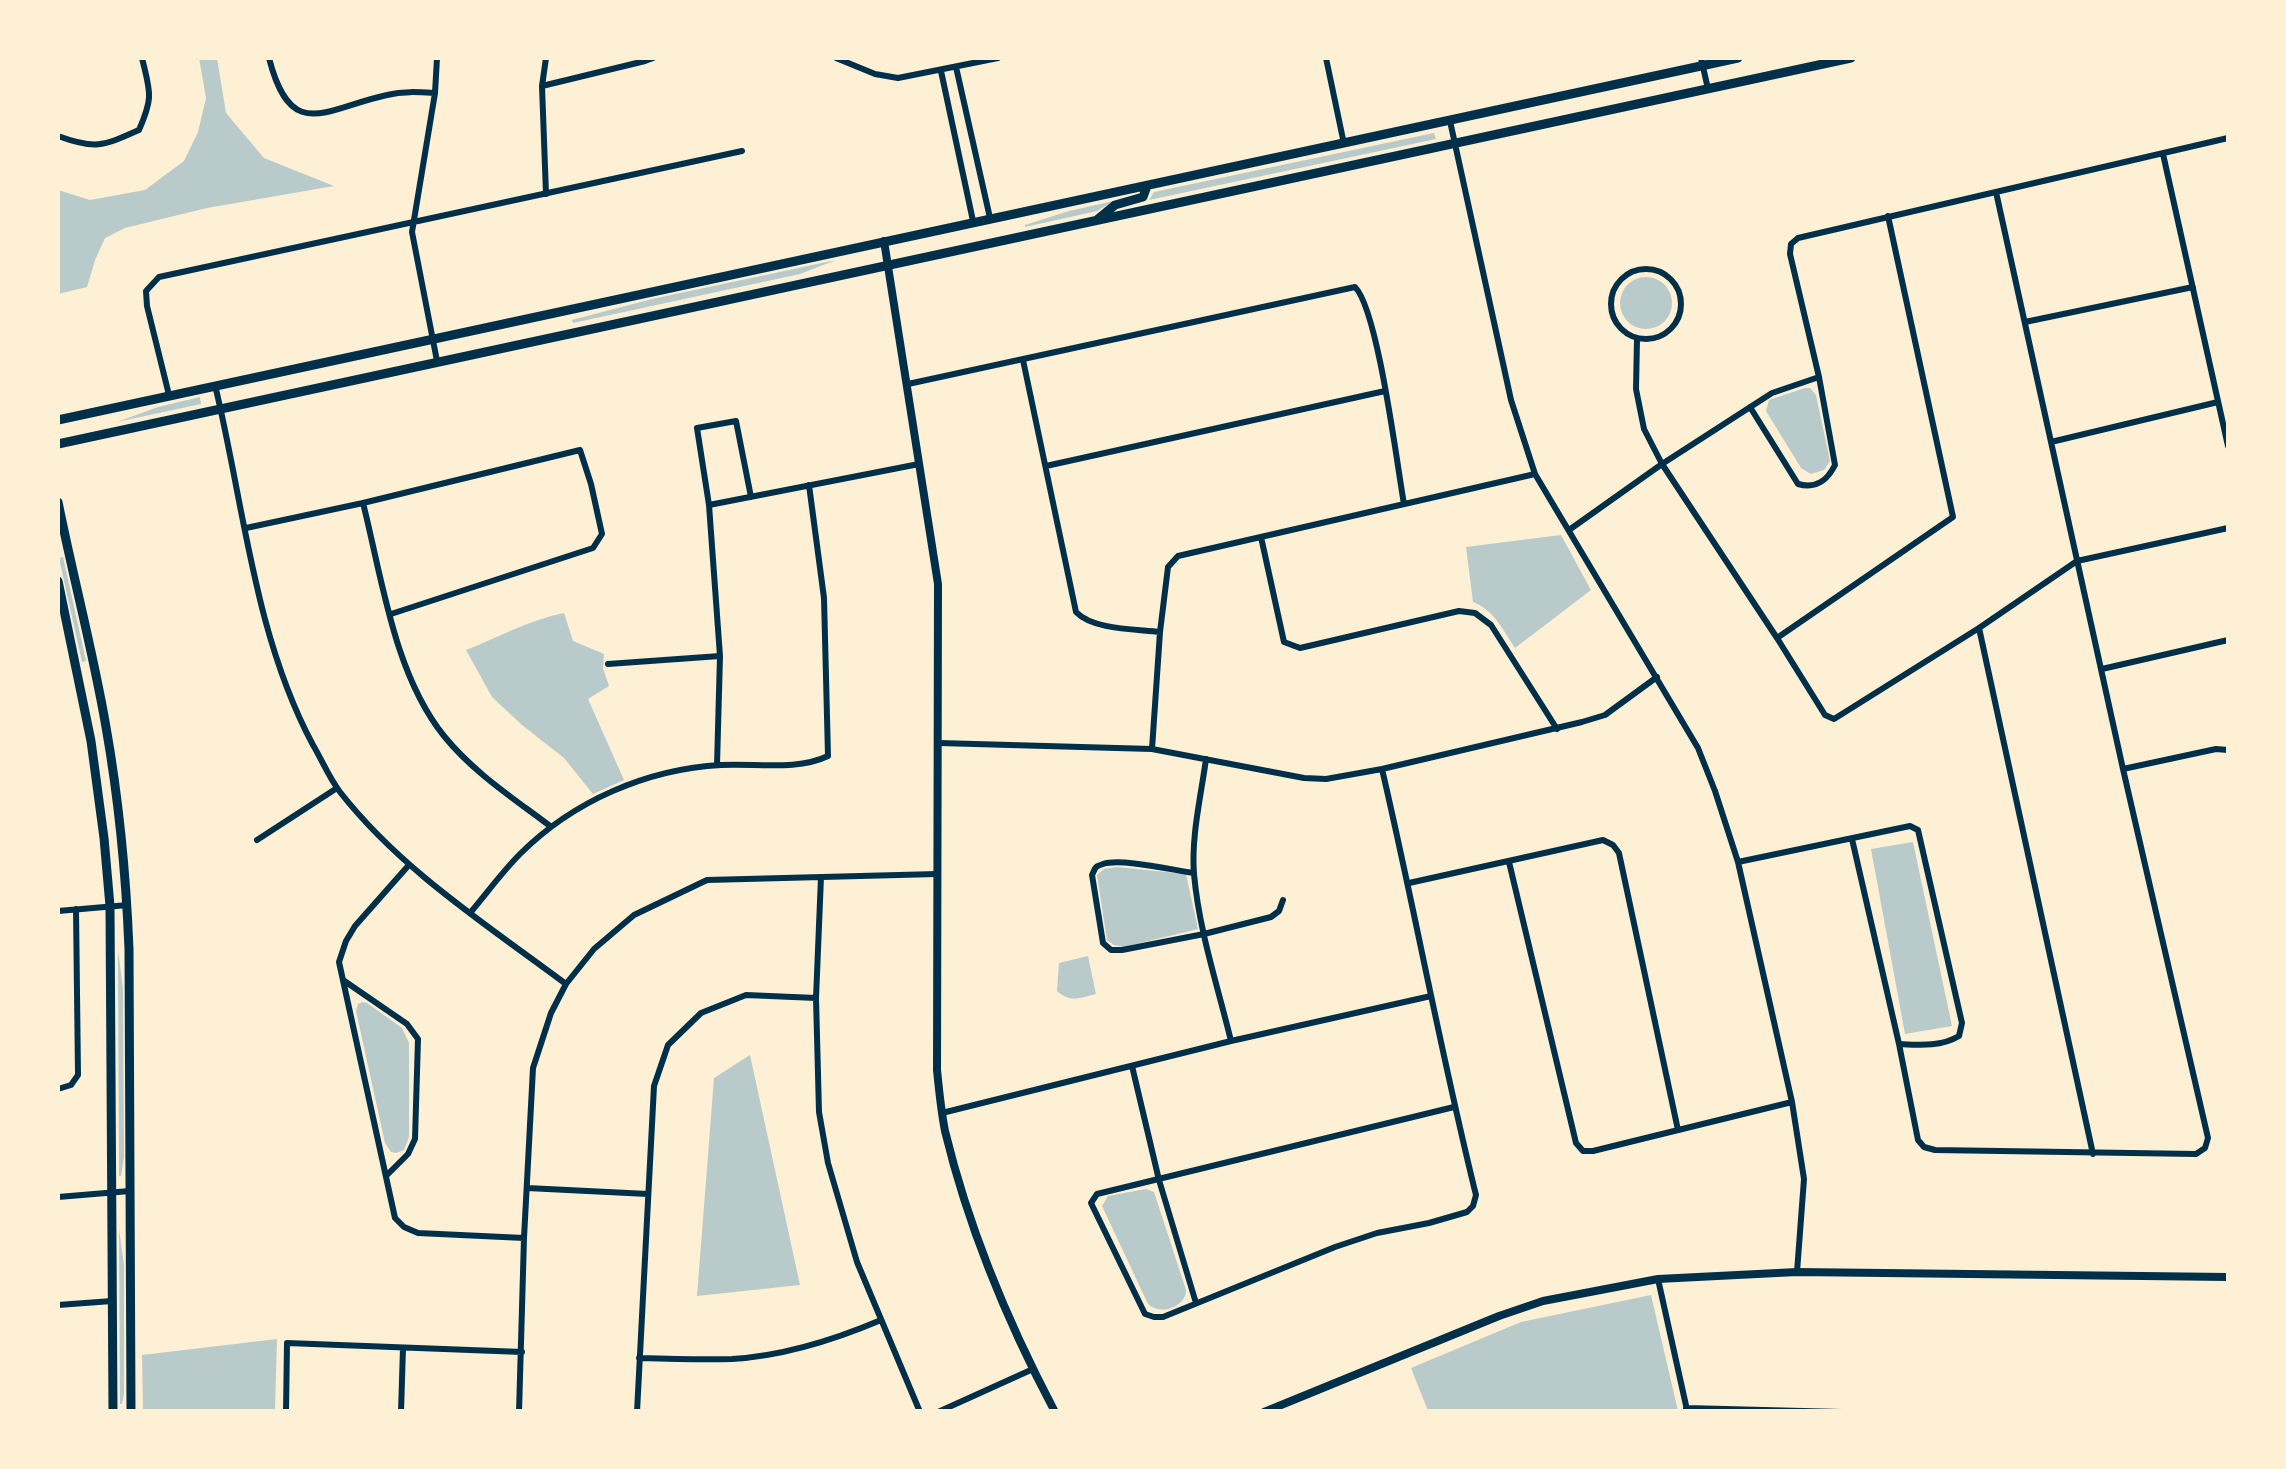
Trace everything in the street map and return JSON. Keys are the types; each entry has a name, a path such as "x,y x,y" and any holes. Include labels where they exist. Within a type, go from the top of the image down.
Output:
{"main road":[{"path":"58,420 1344,144 1702,61 1738,58"},
{"path":"58,444 1851,58"},
{"path":"1096,221 1112,207 1143,197 1147,186"},
{"path":"58,502 108,736 128,905 131,1412"},
{"path":"58,580 91,741 110,906 114,1412"}],"street":[{"path":"58,136 84,146 105,145 139,130 149,106 150,90 142,58"},
{"path":"269,58 286,99 304,113 320,115 387,94 435,93"},
{"path":"437,58 413,242 437,362"},
{"path":"546,58 542,86 546,194"},
{"path":"542,86 653,58"},
{"path":"836,58 875,74 898,78 998,58"},
{"path":"1326,58 1344,144"},
{"path":"1702,61 1708,89"},
{"path":"956,67 990,218"},
{"path":"941,71 973,221"},
{"path":"1450,120 1511,400 1535,474 1698,748 1738,862 1792,1102 1804,1179 1797,1272"},
{"path":"1750,406 1798,484 1821,483 1830,474 1835,465 1819,377 1790,254 1791,244 1798,238 2228,138"},
{"path":"170,395 147,306 146,291 160,277 742,152"},
{"path":"2162,154 2228,446"},
{"path":"1852,839 1918,1140 1924,1147 2093,1154 2196,1154 2205,1148 2208,1138 2122,770 1996,192"},
{"path":"1777,638 1953,516 1888,216"},
{"path":"884,242 938,584 937,1070 942,1113 977,1235 1032,1369 1055,1412"},
{"path":"1645,268 1656,270 1676,284 1682,308 1671,330 1650,340 1637,339 1618,327 1612,317 1611,295 1624,276 1645,268"},
{"path":"908,384 1355,286 1362,293 1385,391 1404,504"},
{"path":"2025,322 2193,287"},
{"path":"1637,339 1636,389 1644,429 1662,464 1825,715 1834,718 1980,628 2077,561 2228,528"},
{"path":"1023,360 1076,612 1094,624 1160,632"},
{"path":"1568,530 1772,392 1819,377"},
{"path":"216,385 263,614 280,673 337,788 408,866 566,984"},
{"path":"1046,466 1385,391"},
{"path":"2051,442 2218,402"},
{"path":"717,765 720,656 709,506 697,428 736,421 752,497"},
{"path":"246,528 580,450 602,534 593,548 390,614"},
{"path":"709,506 919,464"},
{"path":"1152,750 1168,568 1178,556 1535,474"},
{"path":"470,912 550,826 587,803 651,776 717,765 813,763 828,756 824,598 810,485"},
{"path":"364,503 401,654 424,704 444,736 480,773 550,826"},
{"path":"1261,537 1284,642 1300,648 1459,612 1476,613 1491,625 1558,729"},
{"path":"1980,628 2093,1154"},
{"path":"2102,669 2228,640"},
{"path":"608,664 720,656"},
{"path":"939,743 1152,750 1326,779 1382,770 1604,715 1658,677"},
{"path":"2122,770 2216,748 2228,750"},
{"path":"1206,759 1194,872 1204,934 1232,1041"},
{"path":"1382,770 1476,1195 1474,1206 1467,1212 1334,1247 1154,1318 1145,1314 1091,1203 1097,1194 1454,1107"},
{"path":"257,840 337,788"},
{"path":"1738,862 1910,826 1918,830 1962,1023 1959,1036 1950,1042 1899,1044"},
{"path":"1409,883 1603,840 1614,845 1678,1130"},
{"path":"1194,872 1116,862 1100,864 1092,875 1104,943 1112,950 1122,950 1204,934 1271,917 1283,900"},
{"path":"1509,862 1576,1143 1583,1151 1792,1102"},
{"path":"408,866 356,926 346,941 340,962 395,1218 418,1233 524,1238"},
{"path":"520,1412 533,1068 551,1013 566,984 594,949 634,915 707,880 937,874"},
{"path":"821,877 816,998 819,1112 828,1163 858,1262 920,1412"},
{"path":"58,911 128,905"},
{"path":"58,1089 71,1085 77,1078 76,909"},
{"path":"342,980 407,1024 418,1039 414,1139 408,1154 386,1176"},
{"path":"637,1412 654,1086 668,1045 701,1013 746,995 816,998"},
{"path":"942,1113 1431,996"},
{"path":"1132,1066 1158,1180 1196,1303"},
{"path":"527,1188 648,1194"},
{"path":"58,1197 130,1192"},
{"path":"1264,1412 1543,1301 1658,1280 1797,1272 2228,1276"},
{"path":"1658,1280 1687,1410 1842,1412"},
{"path":"58,1306 113,1301"},
{"path":"639,1358 736,1358 768,1354 818,1344 881,1320"},
{"path":"286,1412 287,1343 522,1352"},
{"path":"401,1412 403,1348"},
{"path":"938,1412 1032,1369"}],"shaded area":[{"path":"199,58 217,58 226,113 264,158 334,186 207,208 125,228 105,238 87,287 58,294 58,190 90,200 145,190 184,161 198,132 206,98"},
{"path":"1434,133 1436,139 1149,200 1154,192"},
{"path":"1114,201 1097,211 1025,227 1069,211"},
{"path":"836,260 800,274 573,323 572,320 652,299"},
{"path":"1646,277 1664,285 1672,303 1664,321 1646,329 1628,321 1620,303 1628,285"},
{"path":"1805,388 1816,395 1830,461 1824,470 1811,474 1801,468 1766,411 1769,400"},
{"path":"200,397 201,404 117,422 158,407"},
{"path":"1561,535 1591,590 1515,648 1492,615 1473,602 1466,547"},
{"path":"63,557 86,661 82,662 59,558"},
{"path":"564,613 573,641 604,654 603,668 609,686 588,699 624,780 593,794 564,758 492,697 466,650 526,624"},
{"path":"1913,842 1952,1026 1905,1034 1871,849"},
{"path":"1117,867 1186,874 1198,929 1124,947 1107,940 1097,875"},
{"path":"118,950 123,989 121,1176 119,1176"},
{"path":"1088,956 1096,994 1075,998 1062,995 1057,991 1059,963"},
{"path":"362,1002 402,1028 409,1043 409,1137 404,1150 396,1153 385,1143 356,1011"},
{"path":"750,1055 800,1285 697,1296 714,1078"},
{"path":"1146,1189 1154,1192 1186,1290 1182,1301 1165,1309 1148,1304 1102,1206 1108,1196"},
{"path":"119,1229 124,1265 122,1404 120,1404"},
{"path":"1651,1295 1678,1411 1428,1411 1411,1368 1521,1322"},
{"path":"277,1339 275,1411 143,1411 142,1355"}]}
